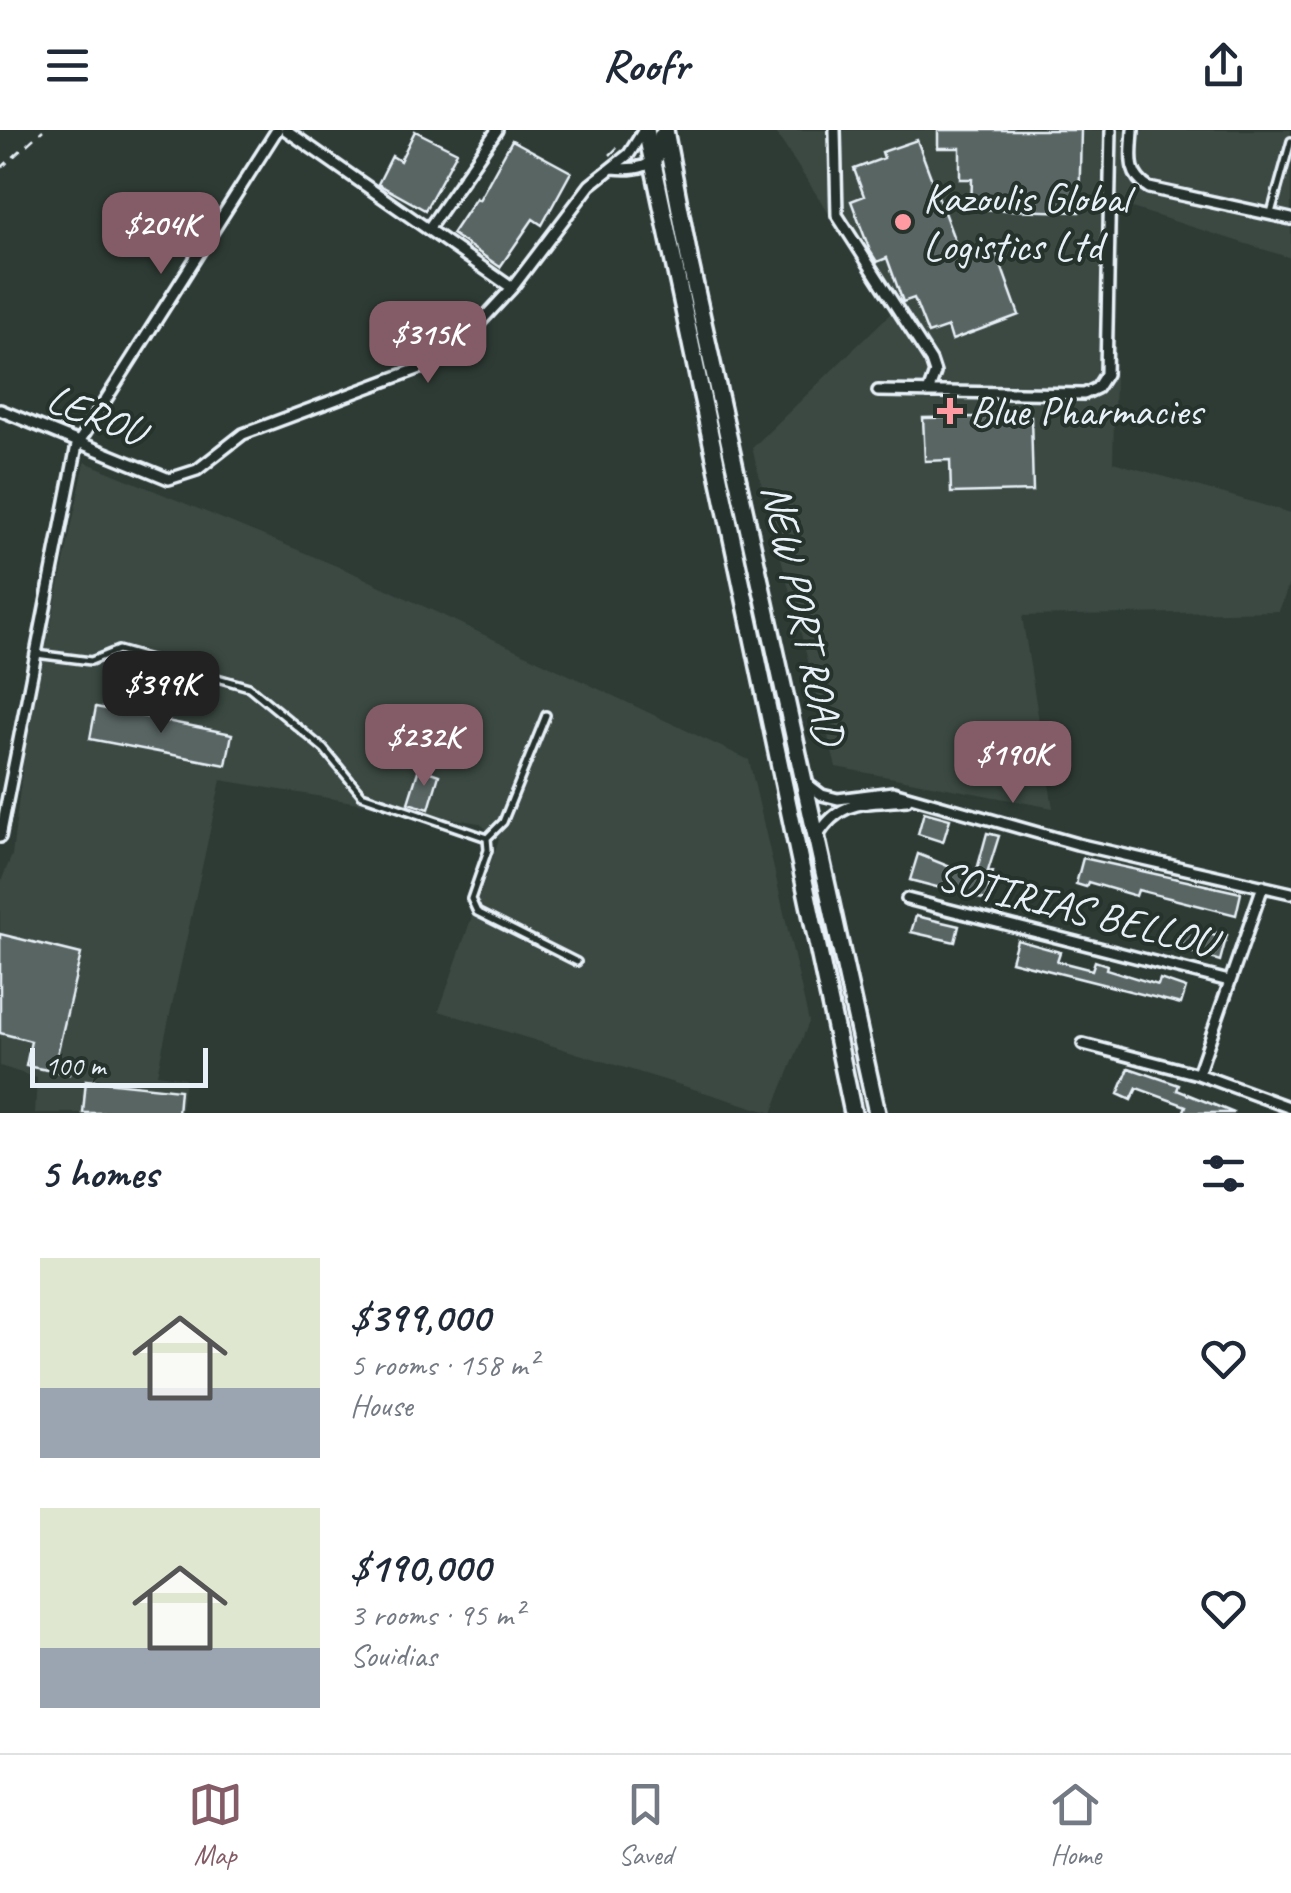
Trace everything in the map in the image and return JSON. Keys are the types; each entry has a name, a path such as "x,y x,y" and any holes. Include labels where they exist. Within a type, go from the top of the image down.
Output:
{"main road":[{"name":"NEW PORT ROAD","path":"645,130 853,1113"},
{"name":"NEW PORT ROAD","path":"662,130 877,1113"}],"street":[{"path":"0,837 77,444 277,130"},
{"path":"286,130 512,288 590,185 636,146 645,130"},
{"path":"429,228 497,130"},
{"path":"613,168 626,170 653,163 659,158 662,130"},
{"path":"834,130 837,215 931,361 935,373 928,392"},
{"path":"878,391 1084,394 1098,388 1106,374 1112,130"},
{"path":"1133,130 1131,169 1137,181 1148,188 1291,218"},
{"name":"LEROU","path":"0,410 169,478 197,470 243,434 431,364 470,332 512,288"},
{"path":"805,782 822,795 838,799 893,792 1077,844 1291,894"},
{"path":"818,838 828,818 840,810 871,802 914,799"},
{"path":"1198,1074 1263,886"},
{"name":"SOTIRIAS BELLOU","path":"907,899 1228,981"},
{"path":"1083,1044 1198,1074 1291,1108"}],"lane":[{"path":"1271,213 1291,140"},
{"path":"36,654 91,661 118,650 249,687 324,750 362,795 486,838"},
{"path":"486,838 502,822 546,715"},
{"path":"486,838 488,850 471,899 476,912 576,962"}],"path":[{"path":"0,169 42,130"},
{"path":"608,156 627,138"}],"shaded area":[{"path":"774,130 1291,130 1291,258 1119,204 1113,462 1291,513 1291,579 1279,611 1022,616 1053,808 836,767 752,448 893,311"},
{"path":"85,462 351,572 749,760 809,1022 772,1113 439,1011 499,839 479,823 221,780 157,1074 185,1078 181,1113 35,1113 37,1078 0,1066 0,884 12,855 25,747"}],"building":[{"path":"938,130 1081,130 1079,212 971,209 972,179 960,179 960,148 938,148"},
{"path":"415,131 457,152 425,210 378,184 392,156 400,161"},
{"path":"512,140 571,172 542,225 533,219 500,267 452,234 476,198 479,200"},
{"name":"Kazoulis Global Logistics Ltd","path":"917,140 960,255 993,243 1019,315 952,340 948,327 928,334 914,298 903,302 887,258 877,262 870,251 851,201 864,196 854,169 884,158 882,152"},
{"path":"1031,416 1033,491 951,493 950,460 925,461 923,418"},
{"path":"96,707 232,734 226,765 90,739"},
{"path":"419,768 439,775 429,809 408,803"},
{"path":"924,812 950,819 943,842 918,834"},
{"path":"987,833 999,836 988,871 993,872 986,900 910,880 918,854 975,877"},
{"path":"1083,858 1241,893 1236,915 1138,890 1136,896 1088,882 1086,887 1076,884"},
{"path":"916,916 959,926 955,942 911,932"},
{"path":"1187,928 1227,935 1220,961 1181,949"},
{"path":"0,934 81,954 56,1059 71,1062 69,1074 26,1066 31,1041 0,1033"},
{"path":"1017,940 1060,952 1057,961 1092,970 1095,961 1107,965 1106,969 1158,985 1160,979 1186,988 1181,1004 1011,961"},
{"path":"1129,1068 1179,1085 1177,1090 1234,1113 1183,1113 1186,1106 1137,1088 1131,1100 1118,1094"},
{"path":"86,1080 180,1090 178,1113 83,1113"}],"place":[{"name":"Kazoulis Global Logistics Ltd","path":"903,222"},
{"name":"Blue Pharmacies","path":"950,411"}]}
